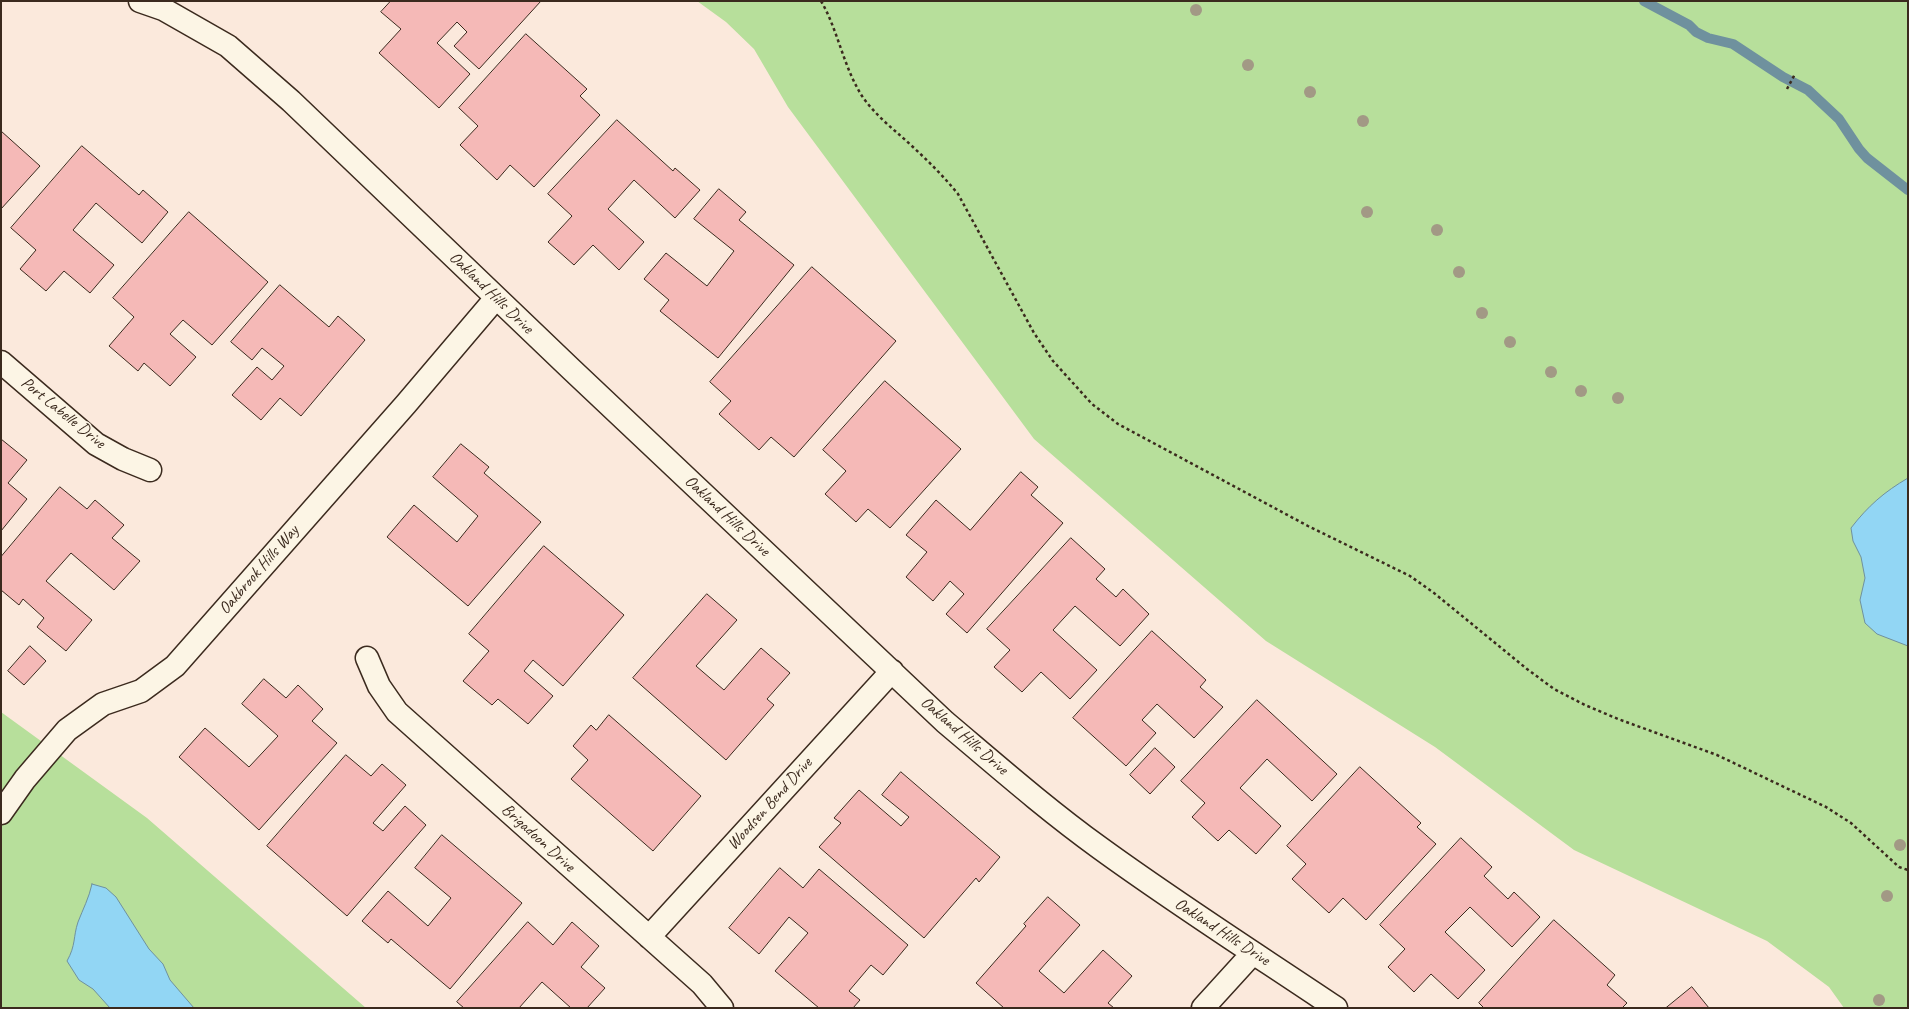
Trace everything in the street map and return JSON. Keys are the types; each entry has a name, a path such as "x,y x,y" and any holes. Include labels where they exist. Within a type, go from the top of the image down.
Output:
{"street":[{"name":"Oakland Hills Drive","path":"140,1 163,9 233,51 292,101 496,298 945,722 1070,825 1172,899 1336,1008"},
{"name":"Oakbrook Hills Way","path":"1,813 25,779 67,730 103,704 141,691 175,666 406,404 496,298"},
{"name":"Port Labelle Drive","path":"1,362 96,444 123,459 150,470"},
{"name":"Brigadoon Drive","path":"367,658 379,686 397,712 702,984 722,1008"},
{"name":"Woodsen Bend Drive","path":"649,937 892,671"},
{"path":"1203,1008 1253,953"}],"path":[{"path":"821,1 826,10 842,53 862,96 873,109 944,177 958,194 1034,333 1053,361 1092,404 1118,424 1308,526 1410,576 1434,593 1527,669 1554,689 1585,705 1618,719 1717,755 1826,807 1851,823 1899,867 1908,870"},
{"path":"1787,89 1795,74"}],"green space":[{"path":"697,1 1908,1 1908,1008 1844,1008 1829,987 1767,941 1574,850 1435,747 1266,641 1034,439 788,107 754,49 726,22"},
{"path":"1,712 147,818 366,1008 1,1008"}],"water":[{"path":"1908,478 1908,646 1877,634 1865,623 1860,600 1865,578 1861,557 1853,541 1851,528 1877,500"},
{"path":"92,884 106,888 116,897 149,949 163,964 170,980 194,1008 110,1008 93,989 79,980 67,961 72,950 76,927 88,899"}],"building":[{"path":"391,1 541,1 479,69 454,46 467,32 457,22 437,43 470,74 439,108 379,53 401,29 381,12"},
{"path":"526,34 587,89 580,96 600,115 534,187 510,165 497,180 460,145 478,126 459,108"},
{"path":"617,120 673,171 675,168 700,190 675,218 634,180 608,209 644,242 619,270 593,245 574,265 548,242 572,216 548,194"},
{"path":"1,131 40,166 1,209"},
{"path":"82,146 139,195 143,190 168,212 142,243 96,203 73,230 114,265 90,293 64,271 46,291 20,269 36,250 11,228"},
{"path":"719,189 746,212 739,220 794,265 718,358 660,311 669,300 644,279 666,253 707,286 734,251 694,219"},
{"path":"189,212 268,282 212,345 183,320 170,334 196,357 170,386 144,363 138,371 109,346 134,317 113,298"},
{"path":"812,267 896,341 794,457 771,437 759,450 719,414 731,401 710,382"},
{"path":"280,285 329,327 338,316 365,340 301,416 280,398 261,420 232,395 257,367 272,380 284,366 262,348 252,360 231,342"},
{"path":"885,381 961,449 890,528 868,509 856,522 825,494 846,471 823,450"},
{"path":"1,439 27,460 8,483 27,499 1,531"},
{"path":"461,444 489,467 484,473 541,522 468,606 387,537 414,505 457,542 478,516 433,477"},
{"path":"1021,472 1038,487 1031,495 1063,523 967,633 946,614 964,594 950,581 933,601 906,577 927,552 906,535 936,500 970,530"},
{"path":"60,487 87,509 95,500 124,525 112,538 140,561 114,590 71,553 46,581 92,620 66,651 37,627 44,618 23,599 19,605 1,590 1,557"},
{"path":"1071,538 1105,569 1096,579 1116,597 1123,589 1149,614 1120,646 1075,606 1053,630 1097,670 1070,699 1041,672 1022,692 994,667 1010,650 987,629"},
{"path":"544,546 624,615 563,686 533,660 524,671 553,696 528,724 498,699 492,705 463,681 489,651 469,634"},
{"path":"707,594 737,620 696,666 724,690 761,648 790,673 767,699 774,705 726,760 633,678"},
{"path":"1152,631 1206,680 1200,687 1223,707 1194,738 1157,704 1142,720 1156,733 1126,766 1073,718"},
{"path":"30,646 46,661 24,685 8,671"},
{"path":"264,679 286,698 298,685 323,709 312,721 337,743 259,830 179,757 205,728 249,767 278,736 242,704"},
{"path":"1257,700 1337,774 1312,801 1267,759 1240,788 1281,826 1256,854 1229,830 1218,841 1192,817 1205,803 1181,781"},
{"path":"609,715 701,796 653,851 571,779 588,760 573,746 591,725 596,730"},
{"path":"1155,748 1175,767 1150,794 1130,775"},
{"path":"346,755 371,776 382,764 406,785 373,823 383,831 405,806 426,825 347,916 267,846"},
{"path":"1360,767 1421,823 1417,827 1436,844 1366,920 1343,898 1329,913 1292,879 1306,864 1287,846"},
{"path":"901,772 1000,857 979,882 976,878 924,938 819,847 841,823 834,818 859,790 901,826 909,817 882,795"},
{"path":"442,835 522,903 450,989 391,939 388,943 362,921 388,891 428,926 451,898 415,868"},
{"path":"1461,838 1492,867 1484,876 1508,899 1514,892 1540,917 1512,947 1470,907 1445,932 1485,970 1458,999 1431,974 1414,992 1388,967 1405,949 1380,925"},
{"path":"780,868 803,888 819,869 908,945 883,975 871,965 849,991 860,1000 853,1008 819,1008 775,971 808,933 789,917 759,954 729,928"},
{"path":"1048,897 1080,925 1039,971 1064,993 1103,950 1132,976 1108,1003 1114,1008 1004,1008 976,983 1026,926 1024,924"},
{"path":"1554,920 1615,975 1607,985 1627,1003 1622,1008 1484,1008 1479,1003"},
{"path":"528,922 553,945 572,922 599,946 581,967 605,988 587,1008 571,1008 542,982 519,1008 464,1008 457,1002"},
{"path":"1692,987 1709,1008 1666,1008"}],"waterway":[{"path":"1644,1 1689,25 1696,32 1708,38 1733,44 1783,77 1808,90 1839,119 1859,149 1867,158 1908,190"}]}
